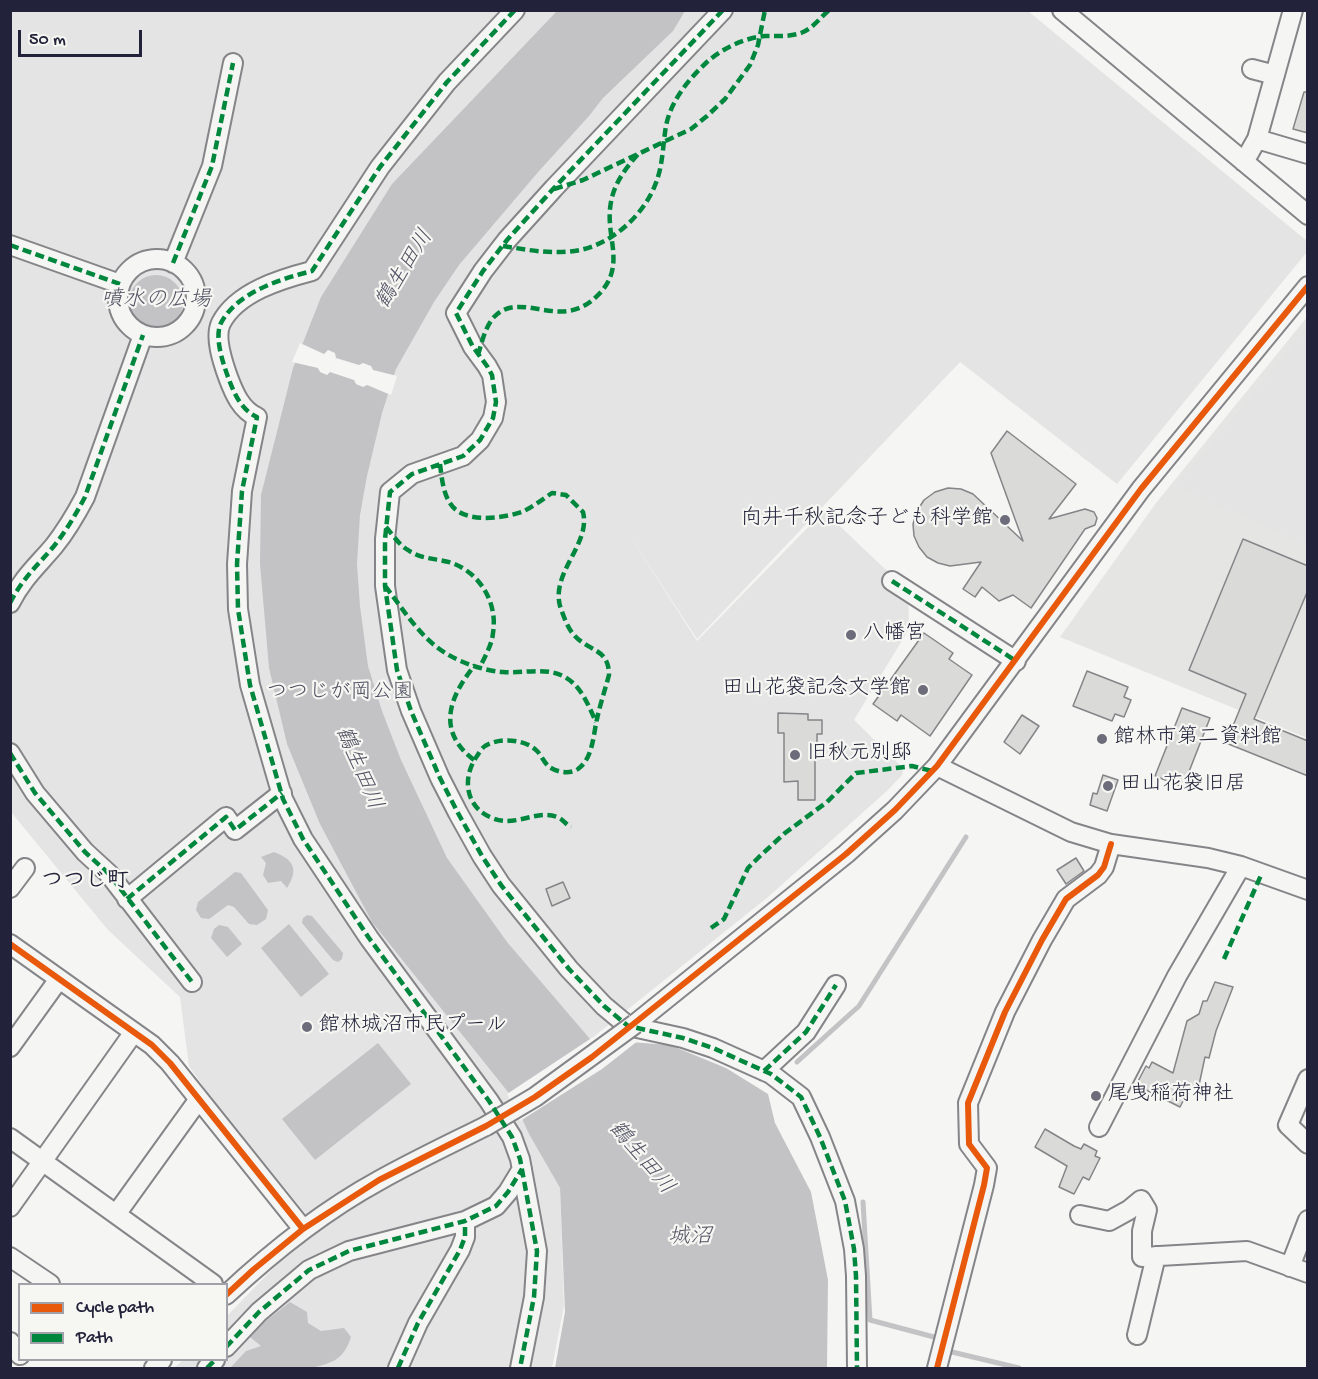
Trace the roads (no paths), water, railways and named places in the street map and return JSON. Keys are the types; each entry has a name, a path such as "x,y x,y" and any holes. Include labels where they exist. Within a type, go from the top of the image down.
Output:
{"street":[{"path":"515,10 447,82 380,167 312,271 274,281 259,289 233,308 220,324 219,337 229,379 246,412 257,417 242,491 237,564 238,609 250,685 282,793 303,839 375,948 489,1101 512,1137 522,1169 537,1251 534,1298 520,1368"},
{"path":"723,10 507,240 483,271 456,313 464,333 492,375 496,402 493,418 480,440 463,456 412,474 390,492 385,539 385,586 397,670 411,711 449,795 482,856 501,885 569,969 604,1006 628,1026 683,1038 713,1048 764,1071 801,1097 820,1137 845,1201 854,1249 856,1276 857,1368"},
{"path":"1062,10 1308,214"},
{"path":"1244,162 1257,139 1293,10"},
{"path":"173,262 188,231 212,166 233,63"},
{"path":"1252,69 1275,75"},
{"path":"1257,139 1308,154"},
{"path":"10,245 120,284"},
{"path":"160,259 173,262 185,271 193,283 196,297 193,313 182,328 170,335 157,338 143,335 131,328 123,318 118,305 120,284 133,267 146,261 160,259"},
{"path":"228,1294 303,1229 379,1180 486,1126 535,1097 592,1058 846,854 895,810 936,766 1016,661 1141,489 1308,286"},
{"path":"10,603 25,578 55,544 77,513 85,497 143,335"},
{"path":"892,581 1016,661"},
{"path":"10,753 36,793 85,852 109,874 192,982"},
{"path":"936,766 1071,832 1111,844 1208,858 1241,866 1308,890"},
{"path":"127,899 226,817 235,830 282,793"},
{"path":"937,1368 987,1168 969,1144 968,1103 1005,1012 1042,940 1066,899 1089,882 1104,867 1111,844"},
{"path":"1099,1127 1177,976 1241,866"},
{"path":"10,888 25,868"},
{"path":"10,944 134,1032 170,1063 303,1229"},
{"path":"10,1047 59,979"},
{"path":"764,1071 806,1032 836,985"},
{"path":"10,1207 134,1032"},
{"path":"1308,1079 1288,1125 1308,1144"},
{"path":"117,1213 199,1099"},
{"path":"10,1138 212,1283"},
{"path":"228,1345 260,1312 309,1270 349,1251 465,1221 496,1206 522,1169"},
{"path":"1080,1215 1108,1221 1129,1210 1141,1200 1147,1210 1142,1231 1149,1256 1137,1335"},
{"path":"1149,1256 1247,1251 1299,1270 1308,1220"},
{"path":"398,1368 418,1323 460,1250 465,1237 465,1221"},
{"path":"10,1257 49,1283"}],"water":[{"path":"557,11 685,11 673,31 603,98 459,265 434,302 396,369 382,413 360,515 357,564 368,666 401,760 447,858 507,942 590,1039 670,1045 726,1068 768,1094 775,1123 811,1192 828,1280 827,1368 555,1368 565,1312 560,1188 529,1134 512,1097 372,922 320,824 287,744 269,668 260,564 261,495 293,368 321,297 392,184"},
{"name":"噴水の広場","path":"156,275 166,277 175,283 181,292 183,302 181,312 175,321 166,327 156,329 146,327 137,321 131,312 129,302 131,292 137,283 146,277"},
{"path":"274,852 286,858 292,866 293,875 287,888 281,881 268,883 263,875 266,863 261,857"},
{"path":"235,872 241,873 268,910 266,919 257,925 249,924 234,907 228,905 209,919 201,918 196,910 198,902"},
{"path":"307,915 312,916 343,953 342,959 338,962 333,960 302,923 303,918"},
{"path":"289,924 329,974 301,997 261,948"},
{"path":"219,925 228,927 242,944 227,957 211,938 214,929"},
{"path":"378,1043 411,1084 315,1160 282,1119"},
{"path":"290,1302 307,1312 308,1323 321,1331 344,1328 351,1337 341,1355 331,1362 309,1368 282,1370 231,1368 246,1351 261,1346 250,1337 262,1324"}],"waterway":[{"path":"797,1062 859,1006 966,837"},
{"path":"863,1202 870,1320 934,1337 939,1342"},
{"path":"947,1348 952,1352 1019,1368"}],"place":[{"name":"向井千秋記念子ども科学館","path":"1005,520"},
{"name":"八幡宮","path":"851,635"},
{"name":"田山花袋記念文学館","path":"923,690"},
{"name":"館林市第二資料館","path":"1102,739"},
{"name":"旧秋元別邸","path":"795,755"},
{"name":"田山花袋旧居","path":"1108,786"},
{"name":"館林城沼市民プール","path":"307,1027"},
{"name":"尾曳稲荷神社","path":"1096,1096"}],"district":[{"name":"つつじ町","path":"85,883"}],"water label":[{"name":"鶴生田川","path":"406,270"},
{"name":"鶴生田川","path":"357,769"},
{"name":"鶴生田川","path":"640,1159"},
{"name":"城沼","path":"690,1239"}],"park label":[{"name":"つつじが岡公園","path":"340,694"}]}
